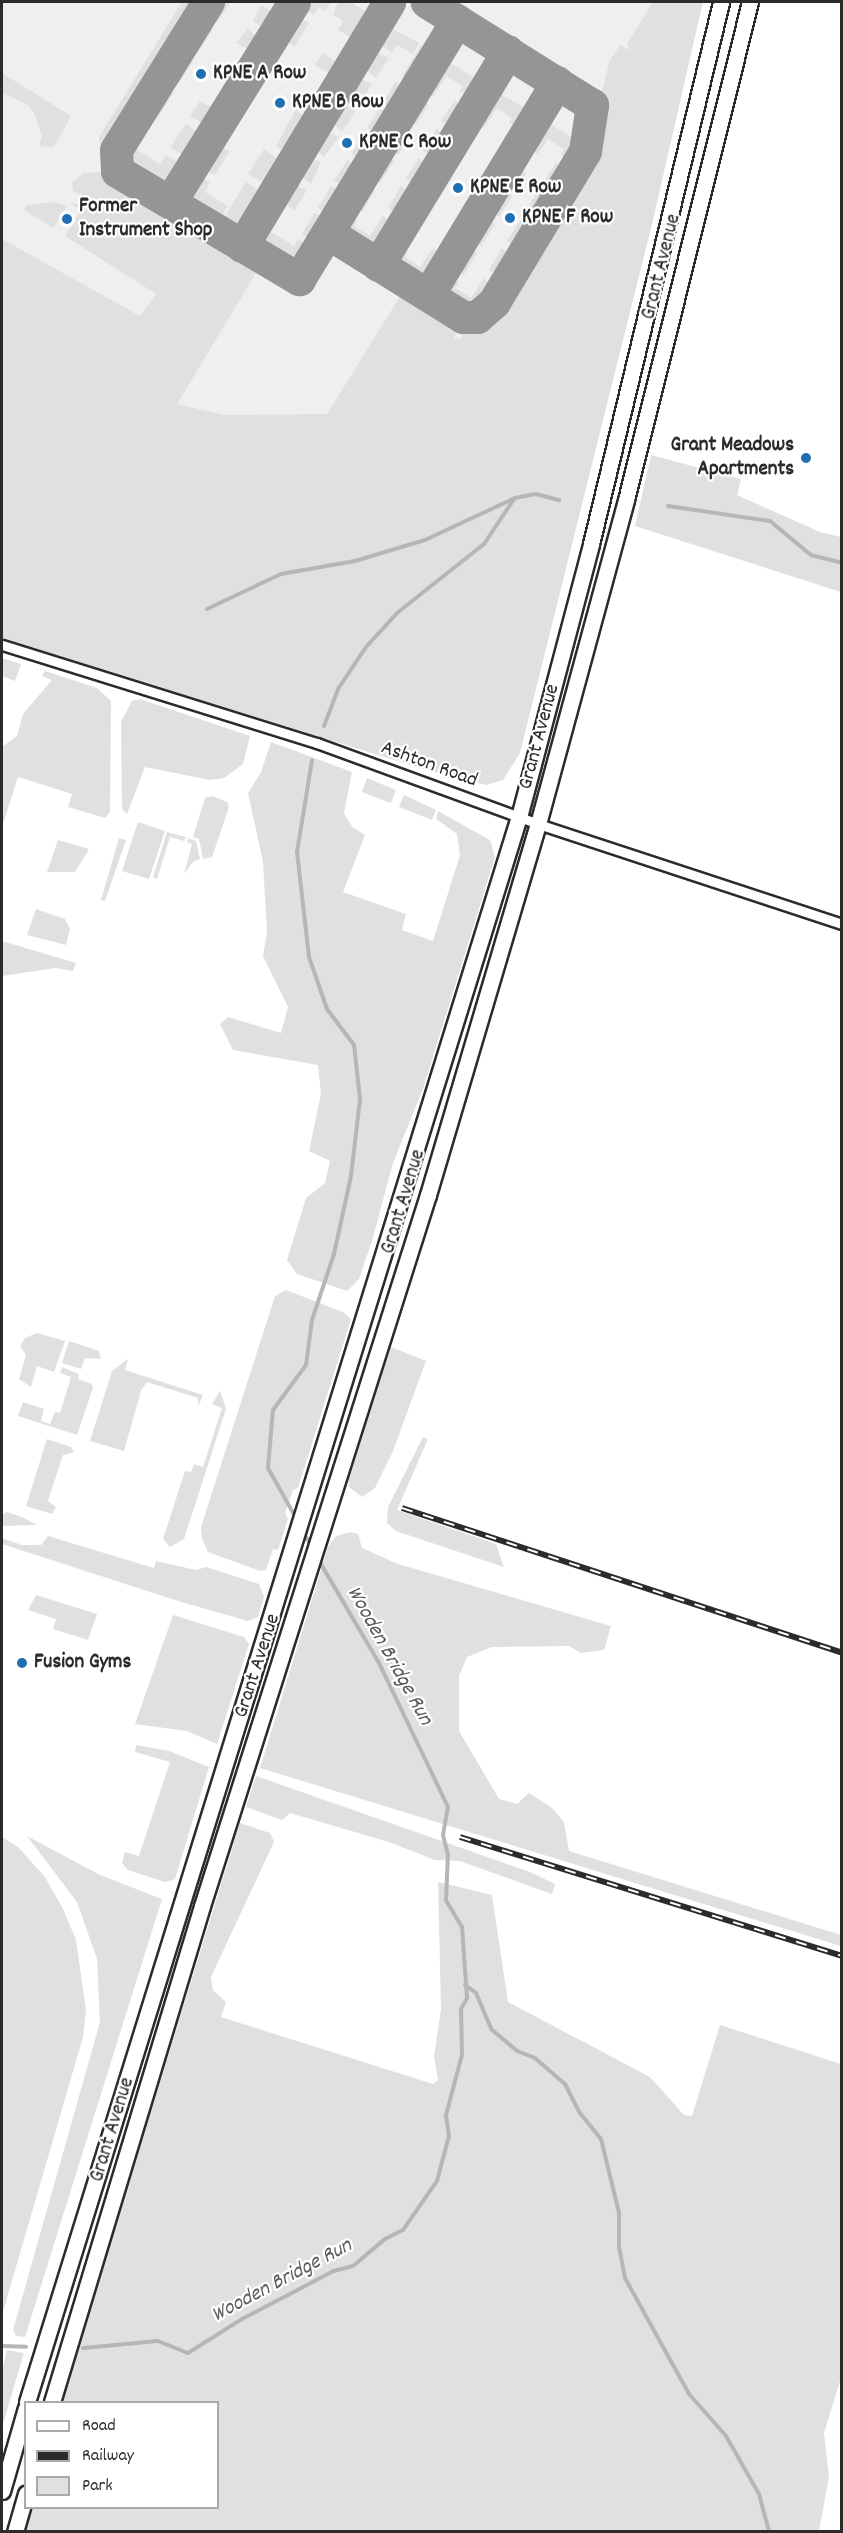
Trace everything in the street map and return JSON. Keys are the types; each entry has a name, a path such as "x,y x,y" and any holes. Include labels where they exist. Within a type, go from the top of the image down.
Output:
{"main road":[{"name":"Grant Avenue","path":"28,2401 519,817 591,544 722,2"},
{"name":"Grant Avenue","path":"53,2401 428,1195 538,824 611,551 750,2"},
{"path":"715,33 741,39"},
{"path":"700,94 725,100"},
{"path":"591,544 611,551"},
{"path":"404,1188 428,1195"},
{"path":"258,1736 257,1695 271,1645 266,1636"},
{"path":"2,2491 24,2415"},
{"path":"15,2532 24,2500"}],"street":[{"name":"Ashton Road","path":"2,645 317,743 538,824 842,924"}],"shaded area":[{"path":"2,2 703,2 492,773 2,623"}],"green space":[{"path":"182,2 197,2 110,141 100,144 99,137"},
{"path":"213,2 230,2 217,22 209,15"},
{"path":"303,2 331,2 325,11 319,7 314,15 304,8"},
{"path":"338,2 351,2 366,12 367,28 357,41 338,30 343,21 333,15"},
{"path":"653,2 703,2 653,220 520,753 503,780 486,785 423,769 2,638 2,239 140,316 156,294 65,236 81,210 69,202 78,204 81,196 73,191 72,182 84,173 105,172 259,268 177,404 224,415 327,414 404,290 460,323 454,338 460,340 467,326 492,318 576,182 589,153 609,62 620,45 630,50 627,44"},
{"path":"261,4 274,13 274,20 267,28 253,22"},
{"path":"295,17 309,23 294,47 283,34"},
{"path":"205,25 213,29 197,54 190,49 189,42 198,26"},
{"path":"391,28 419,43 413,54 397,45 392,53 379,44 379,35"},
{"path":"248,29 260,40 254,53 236,43"},
{"path":"421,45 424,62 413,78 405,78 402,76"},
{"path":"370,49 389,58 376,78 361,66"},
{"path":"323,53 342,66 335,77 315,65"},
{"path":"186,56 193,61 177,86 169,75 179,58"},
{"path":"446,60 478,80 472,95 459,92 463,86 446,76 433,97 428,94 425,86 440,62"},
{"path":"2,73 71,116 54,147 39,146 42,136 34,113 27,104 2,93"},
{"path":"355,76 372,84 359,105 345,93"},
{"path":"396,81 405,93 395,106 383,102"},
{"path":"161,89 173,94 157,118 149,106"},
{"path":"493,90 529,110 530,115 523,127 509,123 512,118 497,108 484,128 477,123 477,115"},
{"path":"420,100 429,104 416,125 407,117"},
{"path":"455,100 463,109 456,122 449,125 441,121"},
{"path":"200,101 218,111 211,123 203,124 190,116"},
{"path":"340,102 356,111 342,132 328,118"},
{"path":"380,107 389,116 377,133 367,128"},
{"path":"296,110 305,117 307,112 312,115 287,152 276,146"},
{"path":"546,121 577,141 573,158 561,155 564,149 548,139 538,154 532,150 529,144"},
{"path":"186,123 202,137 186,156 170,148"},
{"path":"400,128 411,133 398,155 389,146"},
{"path":"437,128 445,139 438,151 429,154 423,151"},
{"path":"321,129 339,137 324,157 313,147"},
{"path":"364,134 373,144 365,156 357,158 351,154"},
{"path":"215,145 230,151 215,175 206,170 204,161"},
{"path":"131,146 160,164 166,155 176,161 181,168 176,178 158,186 126,169 121,162 121,152"},
{"path":"264,149 282,163 273,181 266,184 248,174"},
{"path":"305,156 321,162 311,184 296,173"},
{"path":"385,157 394,161 380,183 372,174"},
{"path":"419,158 427,168 413,183 405,179"},
{"path":"348,159 356,171 347,184 341,185 334,181"},
{"path":"556,162 564,173 551,188 543,184"},
{"path":"516,166 526,173 517,189 508,179"},
{"path":"202,177 210,183 205,192 228,206 217,224 185,203 186,189 194,178"},
{"path":"246,182 261,193 259,203 244,226 224,229 219,226"},
{"path":"289,182 307,190 294,211 280,200"},
{"path":"331,186 338,191 339,198 331,211 325,212 318,208"},
{"path":"368,186 375,191 362,212 355,201 363,188"},
{"path":"401,186 408,191 409,198 400,211 394,212 388,208"},
{"path":"538,190 546,197 546,203 533,217 525,213"},
{"path":"504,191 512,196 499,217 492,212 491,205"},
{"path":"55,202 67,206 53,228 24,210 26,205"},
{"path":"315,212 324,222 312,239 302,234"},
{"path":"346,215 357,220 354,226 370,236 383,215 392,225 379,246 367,249 342,234 339,226"},
{"path":"485,219 495,224 481,246 473,236"},
{"path":"521,219 529,230 515,246 507,241"},
{"path":"265,228 294,246 298,239 305,243 307,248 298,262 284,265 258,251 254,239 259,230"},
{"path":"401,246 408,251 405,257 420,267 433,248 441,254 441,259 429,277 414,279 391,260 393,250"},
{"path":"502,248 512,258 504,272 497,275 489,270"},
{"path":"465,249 477,253 464,275 455,267"},
{"path":"450,277 459,283 455,288 471,298 484,278 493,288 480,308 466,311 443,296 442,286"},
{"path":"651,455 741,479 737,495 820,532 841,537 841,592 635,526"},
{"path":"2,658 21,664 15,681 2,676"},
{"path":"45,671 97,688 111,701 110,812 105,818 68,807 72,794 18,777 2,827 2,747 17,736 23,714 52,680 42,676"},
{"path":"140,699 250,736 243,764 224,778 210,780 145,767 127,814 122,809 121,722 132,701"},
{"path":"271,742 352,772 344,813 352,827 365,835 343,892 406,914 402,930 433,941 460,855 457,834 436,819 438,811 490,840 495,857 423,1089 393,1163 372,1241 359,1279 347,1291 297,1274 287,1260 306,1198 325,1183 330,1161 309,1151 321,1094 318,1065 233,1050 220,1024 228,1017 281,1033 288,1007 263,956 267,933 263,862 248,793 261,772"},
{"path":"367,778 396,790 391,803 362,792"},
{"path":"404,795 436,810 432,820 399,807"},
{"path":"212,796 227,802 229,807 212,857 203,859 199,839 193,837 205,798"},
{"path":"138,822 165,831 149,879 122,871"},
{"path":"167,832 186,837 184,841 170,837 157,879 153,877"},
{"path":"119,838 126,840 105,901 101,900"},
{"path":"188,838 196,841 200,859 193,862 184,874 192,844 187,842"},
{"path":"58,840 89,849 75,872 47,872"},
{"path":"36,909 65,919 70,929 66,945 27,935"},
{"path":"2,941 76,963 73,971 56,968 2,976"},
{"path":"286,1290 343,1312 351,1319 298,1488 293,1490 285,1513 288,1519 278,1550 273,1549 266,1570 260,1571 208,1552 202,1539 201,1527 275,1296"},
{"path":"37,1333 65,1341 54,1372 37,1366 31,1387 19,1379 26,1355 20,1346 25,1338"},
{"path":"69,1341 99,1351 101,1359 85,1358 81,1369 62,1363"},
{"path":"391,1347 426,1361 393,1451 375,1488 362,1497 349,1487 349,1479"},
{"path":"128,1359 125,1370 203,1395 198,1407 198,1398 147,1382 141,1391 124,1451 90,1441 112,1371"},
{"path":"62,1367 79,1374 78,1379 92,1384 93,1388 77,1435 18,1416 23,1402 44,1409 41,1421 50,1424 55,1412 60,1413 71,1377 60,1373"},
{"path":"220,1391 226,1409 184,1539 170,1547 163,1539 185,1471 191,1472 194,1464 203,1467 222,1408 212,1404"},
{"path":"423,1437 428,1439 397,1510 496,1544 504,1567 396,1531 387,1523 388,1507"},
{"path":"47,1439 71,1447 74,1452 63,1455 48,1501 56,1507 52,1514 26,1506"},
{"path":"7,1512 37,1525 2,1526 2,1515"},
{"path":"350,1532 358,1534 362,1548 398,1564 611,1626 604,1650 581,1653 569,1646 492,1647 467,1657 459,1676 459,1731 499,1799 517,1804 529,1793 552,1808 564,1822 569,1851 841,1935 841,1946 260,1768 328,1547 336,1536"},
{"path":"48,1536 154,1568 156,1561 196,1570 206,1567 259,1584 264,1597 258,1617 248,1621 178,1601 2,1544 2,1538 22,1545 41,1545"},
{"path":"36,1595 97,1614 88,1640 53,1629 56,1619 28,1610"},
{"path":"173,1615 244,1637 249,1644 217,1744 187,1731 135,1724"},
{"path":"136,1745 169,1751 209,1767 175,1879 165,1882 128,1870 122,1863 125,1852 139,1856 170,1762 135,1752"},
{"path":"256,1776 530,1872 555,1884 552,1894 460,1861 435,1860 389,1842 290,1813 282,1820 246,1807"},
{"path":"240,1823 270,1833 274,1842 211,1977 213,1990 226,2002 221,2017 433,2084 438,2080 434,2057 441,2009 438,1882 492,1895 508,2002 650,2077 684,2115 692,2116 720,2025 841,2064 842,2375 824,2433 829,2477 819,2531 24,2531 31,2509 219,2509 219,2401 61,2401"},
{"path":"27,1836 100,1875 162,1899 25,2337 16,2336 13,2330 100,2022 97,1959 77,1902"},
{"path":"2,1837 18,1847 45,1877 63,1909 76,1940 86,2010 83,2037 2,2315"},
{"path":"7,2350 24,2353 2,2427 2,2371"}],"waterway":[{"path":"207,609 281,574 355,561 425,540 515,498 536,494 559,500"},
{"name":"Wooden Bridge Run","path":"324,726 338,689 366,647 397,613 484,544 514,499"},
{"name":"Wooden Bridge Run","path":"668,506 770,521 811,555 842,563"},
{"name":"Wooden Bridge Run","path":"296,1518 268,1468 273,1410 306,1365 312,1320 334,1254 351,1176 360,1099 354,1045 327,1009 309,957 297,852 312,760"},
{"name":"Wooden Bridge Run","path":"302,1530 312,1547"},
{"name":"Wooden Bridge Run","path":"83,2348 158,2341 188,2353 242,2319 334,2271 353,2266 385,2239 403,2230 437,2181 449,2136 446,2115 462,2055 461,2009 467,1998 462,1927 446,1900 448,1855 443,1835 448,1807 379,1663 318,1559"},
{"path":"465,1985 476,1993 491,2029 517,2051 535,2058 565,2084 580,2113 601,2139 619,2213 619,2247 625,2278 689,2394 726,2436 759,2494 769,2532"},
{"name":"Wooden Bridge Run","path":"2,2346 26,2347"}],"taxiway":[{"path":"208,2 116,150 117,171 299,279 457,20"},
{"path":"170,202 294,2"},
{"path":"242,246 389,2"},
{"path":"328,233 463,317 477,317 494,302 585,151 592,105 427,2"},
{"path":"378,265 508,51"},
{"path":"428,295 557,82"}],"railway":[{"path":"402,1508 842,1653"},
{"path":"460,1837 842,1956"}],"place":[{"name":"KPNE A Row","path":"201,74"},
{"name":"KPNE B Row","path":"280,103"},
{"name":"KPNE C Row","path":"347,143"},
{"name":"KPNE E Row","path":"458,188"},
{"name":"KPNE F Row","path":"510,218"},
{"name":"Former Instrument Shop","path":"67,219"},
{"name":"Grant Meadows Apartments","path":"806,458"},
{"name":"Fusion Gyms","path":"22,1663"}]}
